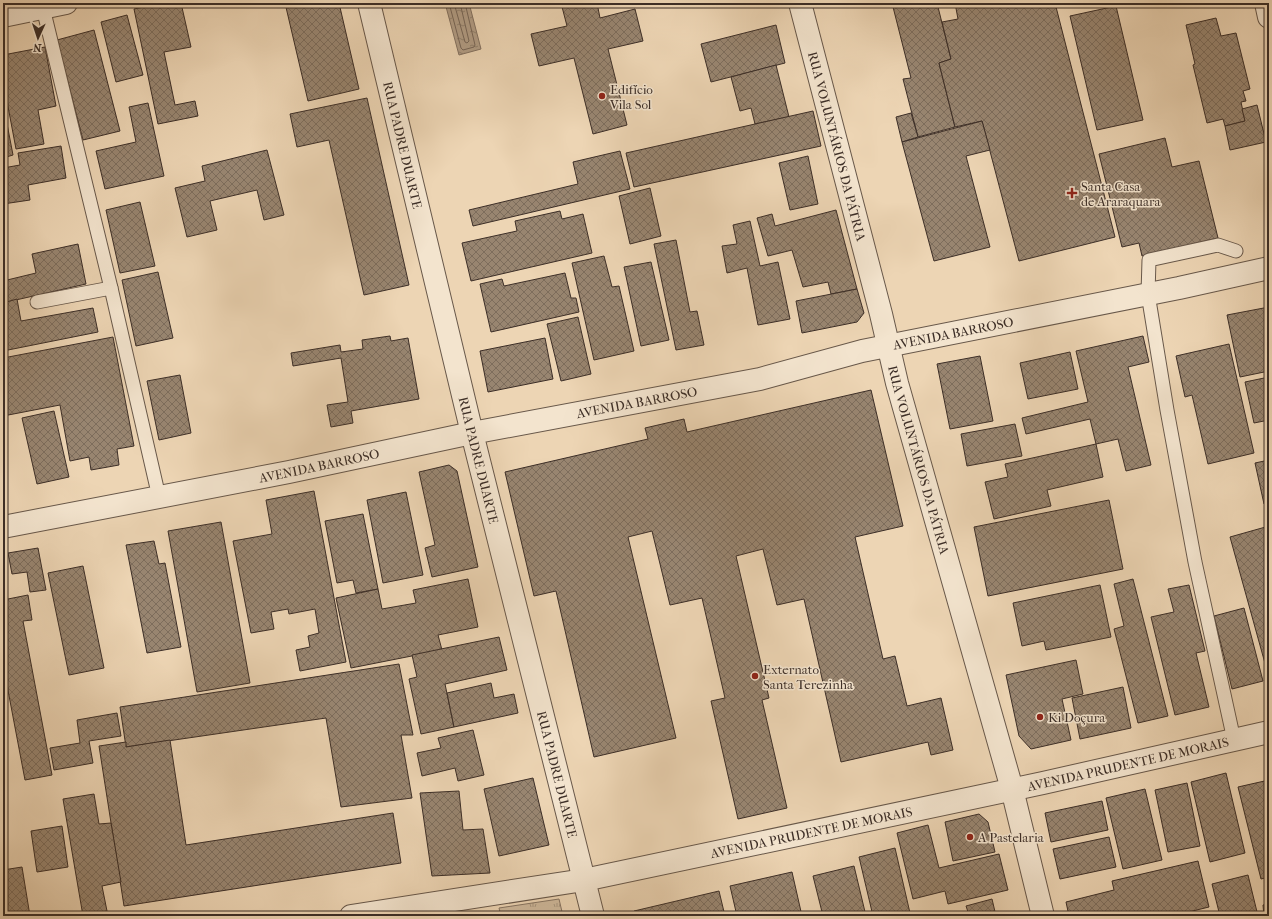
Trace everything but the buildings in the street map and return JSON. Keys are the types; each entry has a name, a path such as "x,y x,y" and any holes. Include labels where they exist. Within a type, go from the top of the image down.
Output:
{"street":[{"path":"3,16 66,3"},
{"name":"RUA PADRE DUARTE","path":"369,3 472,433 593,916"},
{"name":"RUA VOLUNTÁRIOS DA PÁTRIA","path":"800,3 897,383 1012,789 1043,916"},
{"path":"1266,3 1269,18"},
{"name":"AVENIDA BARROSO","path":"3,527 289,472 472,433 760,379 862,351 1148,294 1269,268"},
{"name":"AVENIDA PRUDENTE DE MORAIS","path":"351,916 584,880 1012,789 1269,732"}],"lane":[{"path":"43,8 112,288 159,497"},
{"path":"1234,740 1195,562 1167,410 1148,294 1149,260 1218,245 1236,251"},
{"path":"37,302 112,288"}],"green space":[{"path":"559,899 563,916 501,916 499,908"}],"water":[{"path":"445,3 469,3 481,49 459,55"}],"place":[{"name":"Edifício Vila Sol","path":"602,96"},
{"name":"Santa Casa de Araraquara","path":"1072,193"},
{"name":"Externato Santa Terezinha","path":"755,676"},
{"name":"Ki Doçura","path":"1040,717"},
{"name":"A Pastelaria","path":"970,837"}]}
